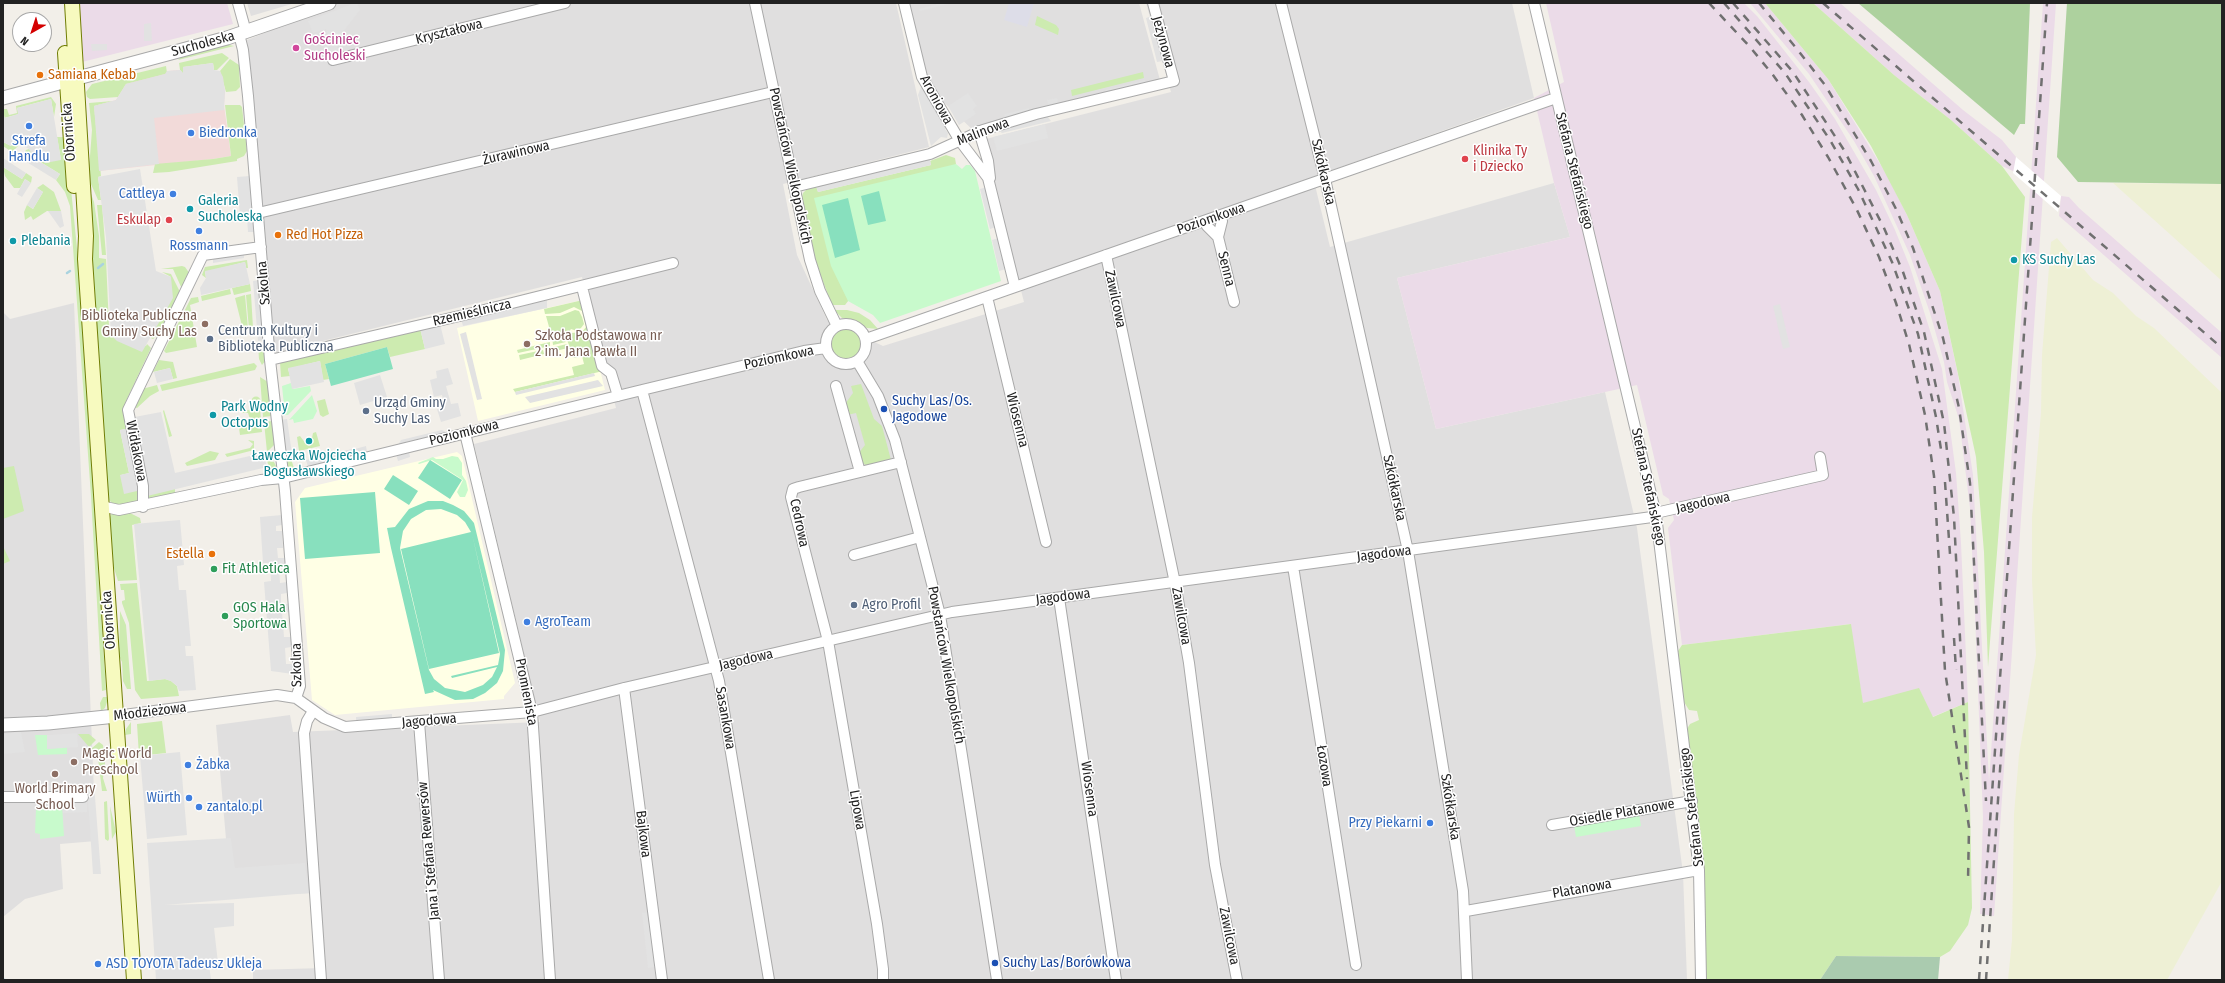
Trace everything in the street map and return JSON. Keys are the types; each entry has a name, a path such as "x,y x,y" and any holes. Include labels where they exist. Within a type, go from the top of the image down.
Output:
{"main road":[{"name":"Obornicka","path":"62,3 86,236 85,259 134,980"},
{"name":"Obornicka","path":"71,80 72,3"}],"street":[{"name":"Szkolna","path":"238,3 243,33 270,360 283,478 300,686 296,698"},
{"name":"Sucholeska","path":"3,98 243,33 329,3"},
{"name":"Kryształowa","path":"333,60 565,3"},
{"name":"Powstańców Wielkopolskich","path":"754,3 813,271 824,300 837,326"},
{"name":"Aroniowa","path":"904,3 922,78 960,141 976,160 991,186"},
{"name":"Jeżynowa","path":"1153,3 1174,81"},
{"name":"Szkółkarska","path":"1281,3 1325,179 1408,551 1466,911 1467,980"},
{"name":"Stefana Stefańskiego","path":"1534,3 1656,515 1692,802 1699,870 1701,980"},
{"name":"Malinowa","path":"794,187 930,154 979,132 1036,114 1174,81"},
{"name":"Żurawinowa","path":"258,212 773,92"},
{"name":"Poziomkowa","path":"866,339 1556,98"},
{"name":"Aroniowa","path":"979,132 988,160 991,186 1015,287"},
{"name":"Senna","path":"1218,237 1222,221 1220,216"},
{"name":"Senna","path":"1205,221 1218,237 1234,302"},
{"name":"Widłakowa","path":"143,507 143,486 128,410 203,255 261,247"},
{"name":"Zawilcowa","path":"1106,255 1175,583 1189,663 1215,865 1237,980"},
{"name":"Rzemieślnicza","path":"270,360 582,287 673,263"},
{"path":"582,287 602,366 611,373 618,396"},
{"name":"Wiosenna","path":"987,297 1046,542"},
{"path":"842,324 854,325 866,339 864,354 857,361 851,364 838,363 828,354 826,348 829,333 837,326 842,324"},
{"name":"Poziomkowa","path":"101,506 119,510 143,507 261,480 283,478 804,351 826,348"},
{"name":"Powstańców Wielkopolskich","path":"857,361 867,375 884,409 901,462 940,615 997,980"},
{"path":"836,386 860,472"},
{"name":"Sasankowa","path":"642,390 715,668 769,980"},
{"name":"Promienista","path":"465,433 532,712 550,980"},
{"name":"Jagodowa","path":"296,698 329,721 345,726 418,722 532,712 624,688 940,615 1644,518 1656,515 1660,512 1823,475 1820,457"},
{"name":"Cedrowa","path":"828,640 791,497 793,489 901,462"},
{"path":"854,555 920,537"},
{"name":"Łozowa","path":"1293,566 1356,965"},
{"name":"Wiosenna","path":"1059,598 1116,980"},
{"name":"Lipowa","path":"828,640 877,924 883,980"},
{"name":"Bajkowa","path":"624,688 662,980"},
{"name":"Młodzieżowa","path":"3,725 48,723 116,716 277,695 296,698"},
{"path":"313,711 307,721 304,733 321,980"},
{"name":"Jana i Stefana Rewersów","path":"418,722 440,980"},
{"path":"3,797 83,797"},
{"name":"Osiedle Platanowe","path":"1552,825 1692,802"},
{"name":"Platanowa","path":"1466,911 1699,870"}],"shaded area":[{"path":"74,3 227,3 233,24 78,63"},
{"path":"247,3 295,3 251,16"},
{"path":"339,3 896,3 929,147 783,184 797,255 827,320 883,346 1024,302 982,140 1171,92 1146,3 1512,3 1534,98 1313,177 1330,247 1554,183 1570,237 1397,278 1436,429 1605,392 1637,528 1683,873 1687,980 253,980 253,970 324,968 317,893 231,896 216,725 290,715 293,732 540,722 474,444 616,408 582,277 274,353 247,40"},
{"path":"357,3 360,10 336,41 338,51 326,54 323,43 329,41 326,29 313,33 308,21"},
{"path":"909,3 1139,3 1160,80 976,133 931,90"},
{"path":"942,3 952,3 920,11 919,9"},
{"path":"1009,3 1034,3 1027,27 1004,20"},
{"path":"1546,3 1744,3 1757,16 1809,82 1835,119 1876,190 1895,230 1910,267 1942,369 1956,473 1961,543 1968,702 1932,717 1919,689 1863,704 1850,624 1682,645 1668,528 1674,520 1669,499 1663,495 1637,385 1436,429 1397,278 1570,237 1554,183 1534,98 1564,82"},
{"path":"1750,3 1765,3 1828,79 1888,177 1907,215 1940,291 1958,375 1973,475 1989,781 2043,3 2056,3 1994,916 1980,914 1983,817 1970,508 1959,419 1947,382 1944,362 1930,313 1910,255 1874,176 1854,141 1809,74"},
{"path":"1813,3 1840,3 1963,110 2002,140 2016,157 2015,172 2002,166 1951,120 1894,75"},
{"path":"1152,16 1163,61 1157,62 1146,18"},
{"path":"151,23 152,41 144,41 144,24"},
{"path":"91,44 107,44 107,50 92,51"},
{"path":"213,63 214,70 220,71 223,77 225,91 224,110 154,118 159,164 99,171 94,106 116,100 126,84 165,74 167,71 180,70 183,73 183,67"},
{"path":"180,70 181,72 220,71 225,91 224,105 231,156 99,171 94,106 116,100 126,84 167,71"},
{"path":"1145,80 1147,87 1106,94 1105,90"},
{"path":"922,84 947,127 945,129 948,133 947,138 941,137 931,146 918,95"},
{"path":"968,93 977,106 973,109 976,114 959,125 948,106"},
{"path":"1057,98 1059,105 1049,107 1047,100"},
{"name":"Strefa Handlu","path":"51,99 61,160 45,163 40,160 40,155 32,155 29,149 15,141 11,146 3,142 3,112 5,118 18,114 17,108"},
{"path":"1029,108 1028,113 1004,118 1005,114"},
{"path":"1047,116 1051,121 1002,133 997,129"},
{"path":"1045,124 1048,138 997,151 993,137"},
{"path":"29,155 60,174 56,180 25,161"},
{"path":"3,158 26,173 22,179 3,167"},
{"path":"930,159 931,165 818,192 816,186"},
{"path":"140,169 156,271 171,277 173,298 142,352 117,341 111,335 106,237 98,177"},
{"path":"250,176 255,232 248,232 247,216 240,216 237,177"},
{"path":"25,179 31,183 22,197 17,194"},
{"path":"2113,183 2222,184 2222,281"},
{"path":"987,187 996,227 990,229 980,189"},
{"path":"37,188 43,192 33,209 27,205"},
{"path":"2061,196 2069,197 2079,208 2222,333 2222,358 2059,216"},
{"path":"48,211 61,211 64,226 60,228"},
{"path":"999,238 1006,269 999,271 992,240"},
{"path":"2057,238 2093,280 2113,293 2136,316 2154,328 2222,393 2222,881 2167,980 2008,980 2012,940 2014,814 2019,755 2036,655 2032,581 2032,517 2041,413 2042,355 2051,242"},
{"path":"244,254 244,258 213,263 213,259"},
{"path":"245,262 250,284 201,295 200,288 206,278 205,271"},
{"path":"260,280 265,340 258,341 253,281"},
{"path":"547,300 547,308 463,326 461,319"},
{"name":"Szkoła Podstawowa nr 2 im. Jana Pawła II","path":"583,300 605,390 478,421 457,328"},
{"path":"74,303 96,841 60,844 63,889 25,899 3,917 3,312 10,319"},
{"path":"1780,304 1790,347 1783,349 1773,306"},
{"path":"440,324 445,344 425,349 420,328"},
{"path":"466,332 482,399 477,400 460,334"},
{"path":"320,361 324,382 292,389 288,368"},
{"path":"170,368 173,379 157,383 154,372"},
{"path":"448,368 453,384 446,386 451,404 458,403 461,416 441,422 437,409 445,407 442,395 434,397 430,380 437,378 436,371"},
{"path":"594,373 595,376 516,395 515,392"},
{"path":"380,375 387,397 360,405 354,383"},
{"path":"598,380 603,386 530,403 525,397"},
{"path":"161,412 175,473 263,453 267,467 139,498 137,491 124,494 120,475 129,473 120,430 126,429 124,419"},
{"path":"287,419 292,454 285,454 281,420"},
{"path":"442,430 448,433 398,445 401,440"},
{"path":"366,446 367,452 357,455 355,449"},
{"path":"352,449 354,455 308,467 306,460"},
{"path":"409,451 410,457 398,461 396,454"},
{"path":"457,452 462,456 515,683 504,696 504,699 335,715 312,700 295,502 305,488"},
{"path":"282,515 282,525 276,526 276,531 282,531 283,548 277,548 278,558 284,558 285,565 279,566 280,583 287,582 287,593 281,594 281,604 289,604 289,612 282,612 284,637 291,637 291,647 285,648 286,664 293,664 293,674 271,671 264,582 271,581 270,563 263,563 260,517"},
{"path":"180,520 184,565 177,566 179,590 186,590 191,646 185,646 186,656 193,656 196,690 179,691 177,686 171,681 165,679 149,681 134,524"},
{"path":"392,714 392,720 356,723 356,717"},
{"path":"21,732 25,752 3,754 3,734"},
{"path":"77,733 78,747 47,749 47,735"},
{"path":"180,752 187,835 147,839 140,756"},
{"path":"94,784 101,874 93,874 87,785"},
{"path":"83,785 84,792 36,793 35,786"},
{"path":"87,802 87,812 63,813 62,804"},
{"path":"231,838 235,868 305,863 309,893 165,905 234,903 234,926 214,928 218,963 209,964 211,980 156,980 147,843"},
{"path":"650,912 655,967 648,968 642,913"},
{"path":"1836,956 1940,957 1938,980 1820,980"}],"green space":[{"path":"1765,3 1813,3 1894,75 1951,120 2002,166 2025,197 1988,667 1984,552 1976,457 1940,291 1907,215 1871,146 1828,79"},
{"path":"1858,3 2030,3 2025,124 2020,124 2014,135"},
{"path":"2067,3 2222,3 2222,184 2078,182 2057,157"},
{"path":"1037,16 1056,25 1059,29 1058,35 1035,25"},
{"path":"224,44 234,46 178,60 181,57"},
{"path":"222,53 229,58 217,70 214,70 213,63 183,67 183,73 180,70 179,63"},
{"path":"230,59 239,65 240,87 236,91 226,92 220,71"},
{"path":"166,66 167,73 165,74 126,84 118,97 90,99 87,97 86,92 92,84"},
{"path":"1143,72 1144,78 1072,96 1071,90"},
{"path":"51,97 56,104 54,117 51,99 17,108 19,114 4,118 3,109 7,109 9,115 17,113 16,106"},
{"path":"113,101 94,106 101,176 98,177 101,200 98,200 91,184 89,169 92,130 89,103"},
{"path":"225,105 240,105 242,107 247,151 244,156 237,159 237,161 169,172 153,173 155,164 231,156"},
{"path":"57,137 64,137 69,169 79,268 106,690 102,691 91,496 70,206 65,192 56,180 60,174 29,155 25,161 22,157 26,150 29,149 40,155 61,160"},
{"path":"14,140 17,142 18,146 12,152 3,146 3,142 11,146"},
{"path":"946,155 955,158 956,164 845,305 832,305 815,261 801,200 803,193 808,188 816,186 818,192 931,165 930,161"},
{"path":"956,164 962,169 966,165 970,165 975,171 1001,281 880,323 873,315 848,301 831,266 814,198"},
{"path":"3,167 22,179 26,173 32,177 31,183 25,179 20,188 14,188 5,176"},
{"path":"43,184 54,192 61,211 47,211 33,220 31,216 25,220 24,212 27,205 33,209 43,192 37,188"},
{"path":"88,186 94,202 99,236 99,258 106,259 109,327 146,346 147,344 151,348 123,410 126,429 120,430 129,473 121,475 137,491 139,498 137,502 116,507 105,493"},
{"path":"879,191 886,221 868,225 861,196"},
{"path":"848,198 860,250 835,258 822,205"},
{"path":"97,205 102,205 106,255 102,255"},
{"path":"247,260 248,268 246,268 245,262 205,272 206,278 202,275 205,267"},
{"path":"182,266 185,267 190,274 182,289 173,269 161,269"},
{"path":"162,272 171,274 180,292 158,335 153,339 151,338 171,277"},
{"path":"250,284 251,291 234,295 232,288"},
{"path":"230,289 231,294 202,301 201,296"},
{"path":"251,294 253,328 249,329 246,295"},
{"path":"245,295 248,329 243,330 235,298"},
{"path":"198,297 199,302 190,305 197,347 166,353 164,351 191,298"},
{"path":"583,300 603,371 515,392 513,389 574,375 572,367 584,364 582,356 574,358 567,340 571,333 582,332 586,327 582,311 574,307 560,313 545,314 544,309"},
{"path":"575,310 579,311 582,317 584,324 581,328 577,331 571,329 565,338 551,334 546,316 560,316"},
{"path":"834,310 847,310 859,313 870,320 878,329 867,328 855,321 842,318"},
{"path":"420,328 425,349 390,357 387,347 325,364 329,379 323,380 320,361 288,369 290,376 281,377 280,362"},
{"path":"846,329 857,333 861,344 857,355 846,359 835,355 831,344 835,333"},
{"path":"552,336 561,339 566,342 553,345"},
{"path":"550,342 550,346 518,353 517,350"},
{"path":"567,344 568,348 547,353 546,349"},
{"path":"258,345 265,345 266,360 262,365 259,359"},
{"path":"387,347 393,369 331,386 325,364"},
{"path":"543,350 544,354 520,360 519,355"},
{"path":"159,360 173,362 177,378 173,379 170,368 153,372"},
{"path":"254,363 257,366 255,370 162,391 160,385"},
{"path":"260,377 268,382 272,416 263,417"},
{"path":"291,383 293,389 310,386 311,391 288,415 285,415 282,386"},
{"path":"861,384 874,419 882,426 891,460 867,466 860,461 858,454 865,445 856,413 847,415 845,404 853,393 851,386"},
{"path":"157,385 159,391 150,396 137,408 134,407 142,389"},
{"path":"312,395 317,411 313,419 294,423 293,419 289,420"},
{"path":"256,396 261,401 256,406 251,401"},
{"path":"325,399 329,414 323,417 320,415 317,401"},
{"path":"260,408 262,432 240,435 239,428 248,425 247,422 250,419 248,413 243,413 242,411"},
{"path":"164,410 172,436 169,437 163,411"},
{"path":"272,421 274,445 267,452 264,422"},
{"path":"316,432 320,446 299,451 297,437 300,436 306,444 311,443 313,433"},
{"path":"248,440 254,441 254,450 227,457 225,454 250,448 253,444"},
{"path":"210,451 219,453 215,460 187,466 185,463"},
{"path":"285,456 290,456 295,471 287,466"},
{"path":"452,456 458,457 462,463 462,475 466,481 468,490 465,497 460,497 457,492 463,480 432,460 418,463 433,457 436,459 443,459"},
{"path":"267,460 274,462 277,468 270,472"},
{"path":"430,460 462,480 450,499 418,478"},
{"path":"14,466 24,511 3,519 3,468"},
{"path":"393,475 418,491 409,505 384,489"},
{"path":"175,482 175,496 153,502 148,499 147,491"},
{"path":"375,492 380,553 305,559 300,498"},
{"path":"428,501 443,501 464,511 474,523 505,650 503,671 497,683 485,693 473,699 455,700 433,690 434,692 425,694 387,528 395,527 409,509","holes":["441,509 457,515 465,522 471,532 401,549 429,669 499,653 472,534 500,654 498,665 451,676 452,678 497,667 492,677 483,685 465,692 445,688 434,679 429,670 400,548 403,531 411,519 426,510"]},
{"path":"112,513 130,513 140,518 141,523 132,525 137,580 118,581 112,562 109,519"},
{"path":"3,546 10,561 3,564"},
{"path":"137,583 147,681 165,679 171,681 177,686 179,696 141,699 135,690 129,623 122,603 122,601 125,600 124,590 121,590 120,584"},
{"path":"120,611 126,625 131,689 127,689 123,681 122,662 119,656"},
{"path":"1851,624 1863,703 1919,688 1933,717 1968,702 1972,908 1968,925 1950,951 1940,957 1836,956 1820,980 1705,980 1704,869 1687,729 1690,724 1699,720 1697,711 1689,710 1684,702 1678,651 1682,645"},
{"path":"103,697 107,697 107,702 105,708 101,711 100,703"},
{"path":"162,721 166,753 139,756 137,724"},
{"path":"131,722 131,734 125,735 126,729"},
{"path":"78,734 89,734 96,740 89,747"},
{"path":"35,735 47,735 48,749 67,747 67,754 38,755"},
{"path":"99,742 103,745 105,764 103,778 107,791 102,791 98,758 91,749"},
{"path":"107,801 108,841 105,839 104,802"},
{"path":"62,804 64,836 40,839 40,834 35,833 36,809"},
{"path":"110,806 116,832 112,839"},
{"path":"1639,814 1641,826 1576,837 1574,826"}],"pier":[{"path":"2016,157 2061,196 2058,212 2013,173"}],"waterway":[{"path":"98,268 103,264"}],"railway":[{"path":"1709,3 1750,47 1773,75 1802,115 1828,157 1856,208 1879,257 1909,344 1925,415 1934,476 1945,671 1969,827 1968,881"},
{"path":"1724,3 1785,73 1830,140 1858,189 1892,262 1918,334 1936,417 1942,456"},
{"path":"1733,3 1793,72 1844,150 1884,228 1903,272 1924,332 1944,423 1954,517 1967,779"},
{"path":"1759,3 1825,85 1871,161 1896,209 1913,248 1943,338 1959,408 1970,483 1986,801"},
{"path":"1823,3 2222,348"},
{"path":"1979,980 2047,3"},
{"path":"1945,482 1950,554"},
{"path":"1954,638 1956,670"},
{"path":"1986,980 2005,695"}],"place":[{"name":"Gościniec Sucholeski","path":"296,48"},
{"name":"Samiana Kebab","path":"40,75"},
{"name":"Strefa Handlu","path":"29,126"},
{"name":"Biedronka","path":"191,133"},
{"name":"Klinika Ty i Dziecko","path":"1465,159"},
{"name":"Cattleya","path":"173,194"},
{"name":"Galeria Sucholeska","path":"190,209"},
{"name":"Eskulap","path":"169,220"},
{"name":"Rossmann","path":"199,231"},
{"name":"Red Hot Pizza","path":"278,235"},
{"name":"Plebania","path":"13,241"},
{"name":"KS Suchy Las","path":"2014,260"},
{"name":"Biblioteka Publiczna Gminy Suchy Las","path":"205,324"},
{"name":"Centrum Kultury i Biblioteka Publiczna","path":"210,339"},
{"name":"Szkoła Podstawowa nr 2 im. Jana Pawła II","path":"527,344"},
{"name":"Suchy Las/Os. Jagodowe","path":"884,409"},
{"name":"Urząd Gminy Suchy Las","path":"366,411"},
{"name":"Park Wodny Octopus","path":"213,415"},
{"name":"Ławeczka Wojciecha Bogusławskiego","path":"309,441"},
{"name":"Estella","path":"212,554"},
{"name":"Fit Athletica","path":"214,569"},
{"name":"Agro Profil","path":"854,605"},
{"name":"GOS Hala Sportowa","path":"225,616"},
{"name":"AgroTeam","path":"527,622"},
{"name":"Magic World Preschool","path":"74,762"},
{"name":"Żabka","path":"188,765"},
{"name":"World Primary School","path":"55,774"},
{"name":"Würth","path":"189,798"},
{"name":"zantalo.pl","path":"199,807"},
{"name":"Przy Piekarni","path":"1430,823"},
{"name":"Suchy Las/Borówkowa","path":"995,963"},
{"name":"ASD TOYOTA Tadeusz Ukleja","path":"98,964"}]}
